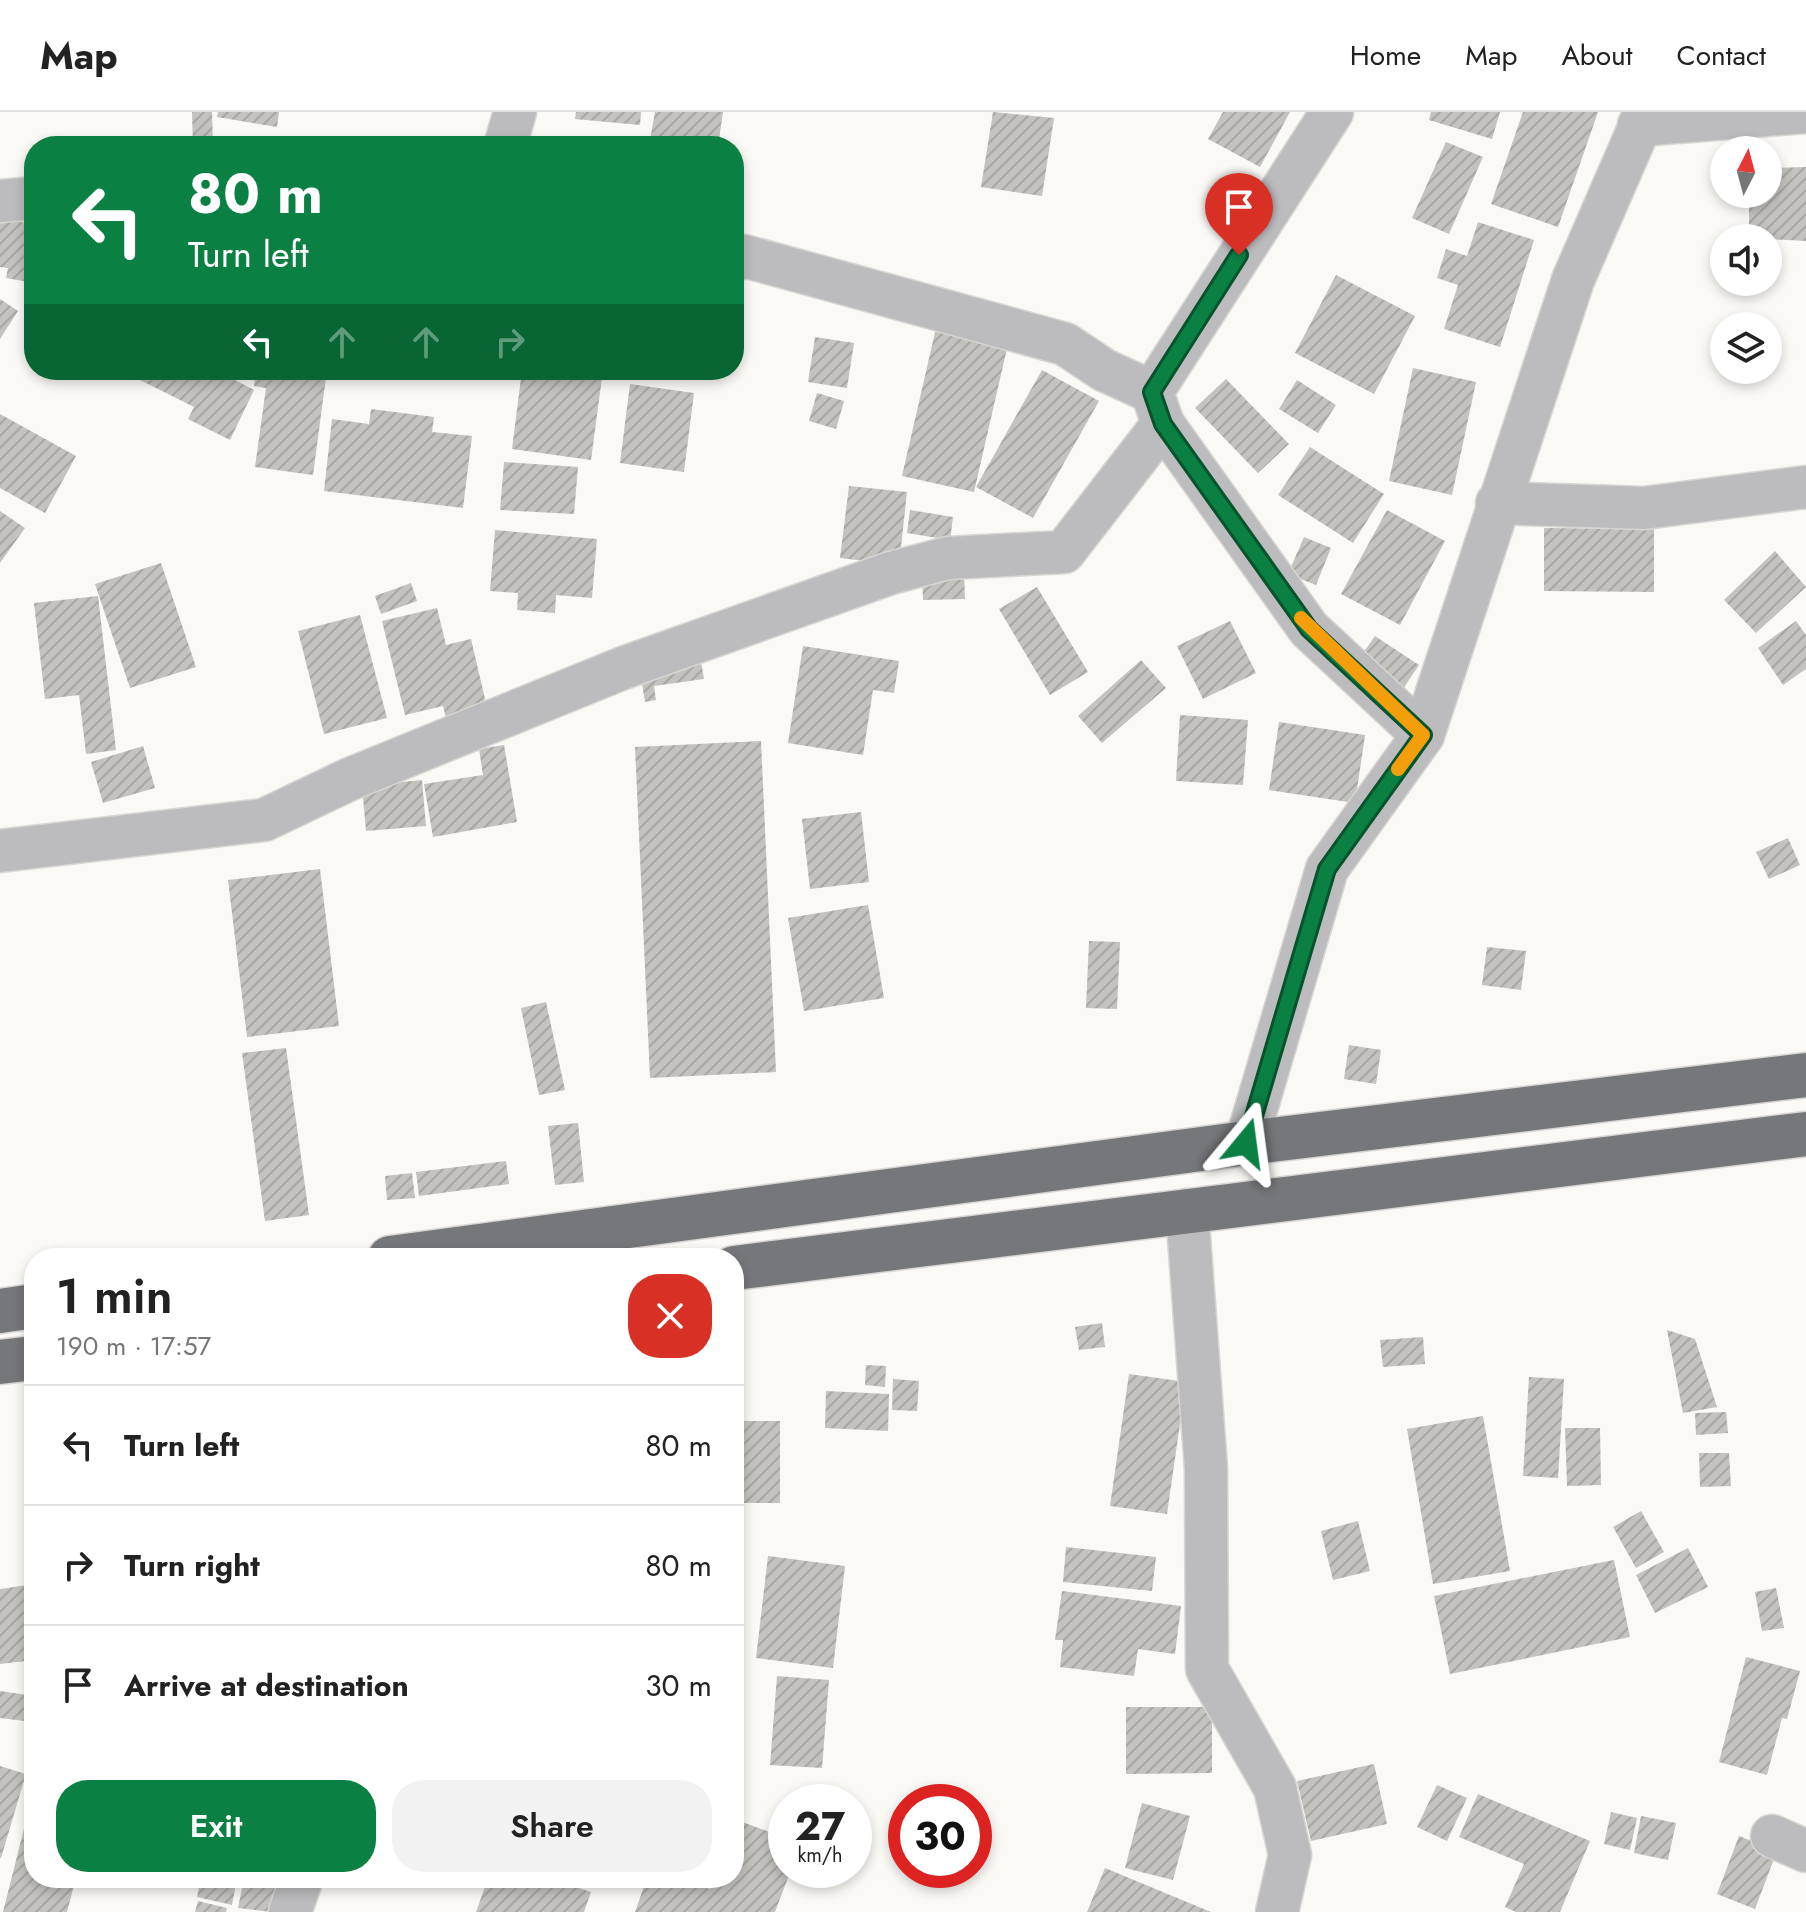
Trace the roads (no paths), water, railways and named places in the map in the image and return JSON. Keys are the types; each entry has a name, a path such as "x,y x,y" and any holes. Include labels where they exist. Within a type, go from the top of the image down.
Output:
{"highway":[{"path":"464,1248 1246,1143 1806,1075"},
{"path":"744,1267 1806,1134"},
{"path":"0,1311 24,1307"},
{"path":"0,1362 24,1359"}],"street":[{"path":"508,136 515,112"},
{"path":"0,851 264,820 350,779 623,668 891,573 948,558 1064,552 1158,408 1332,112"},
{"path":"1246,1143 1327,869 1423,735 1573,280 1643,118 1806,112"},
{"path":"0,201 24,199"},
{"path":"744,256 1065,344 1158,408 1309,629 1423,735"},
{"path":"1497,503 1644,508 1806,487"},
{"path":"1187,1210 1206,1468 1207,1669 1275,1788 1290,1855 1277,1912"},
{"path":"290,1912 298,1888"}]}
